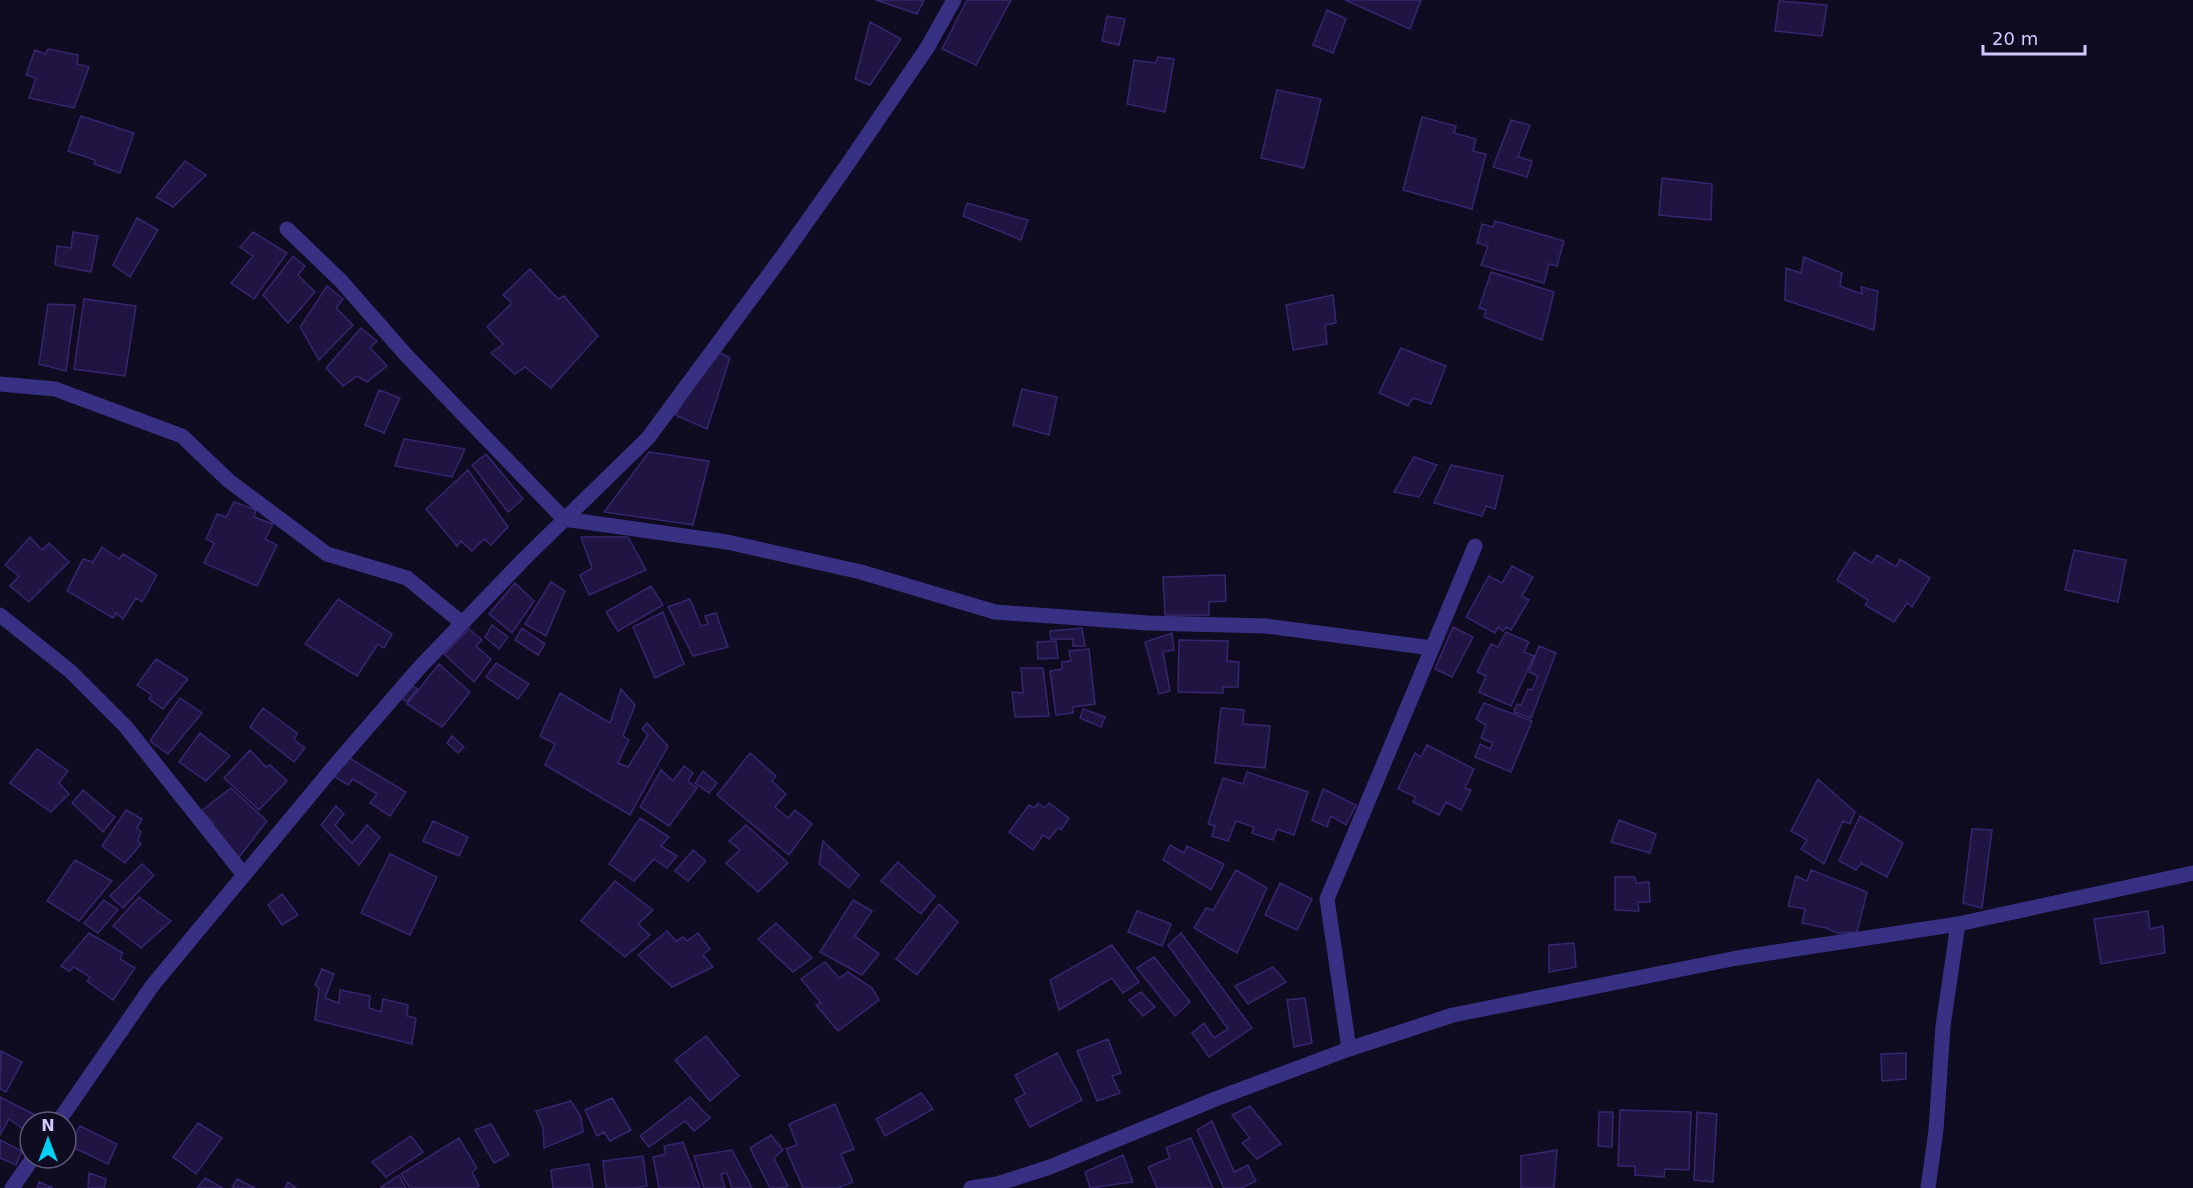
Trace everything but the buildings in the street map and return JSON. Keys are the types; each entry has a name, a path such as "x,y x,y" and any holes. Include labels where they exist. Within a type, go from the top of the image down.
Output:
{"street":[{"path":"66,1110 153,986 374,720 462,623 564,519 648,438 845,168 927,48 954,0"},
{"path":"287,229 341,281 406,355 564,519 738,545 861,572 995,612 1148,623 1266,626 1432,648"},
{"path":"0,384 55,389 183,436 229,481 327,554 407,578 462,623"},
{"path":"1350,1049 1327,899 1475,546"},
{"path":"0,615 70,671 126,728 244,876"},
{"path":"971,1188 997,1185 1050,1167 1218,1098 1453,1014 1737,958 1958,924 2193,873"},
{"path":"1928,1188 1936,1130 1943,1026 1958,924"},
{"path":"12,1188 25,1170"}]}
